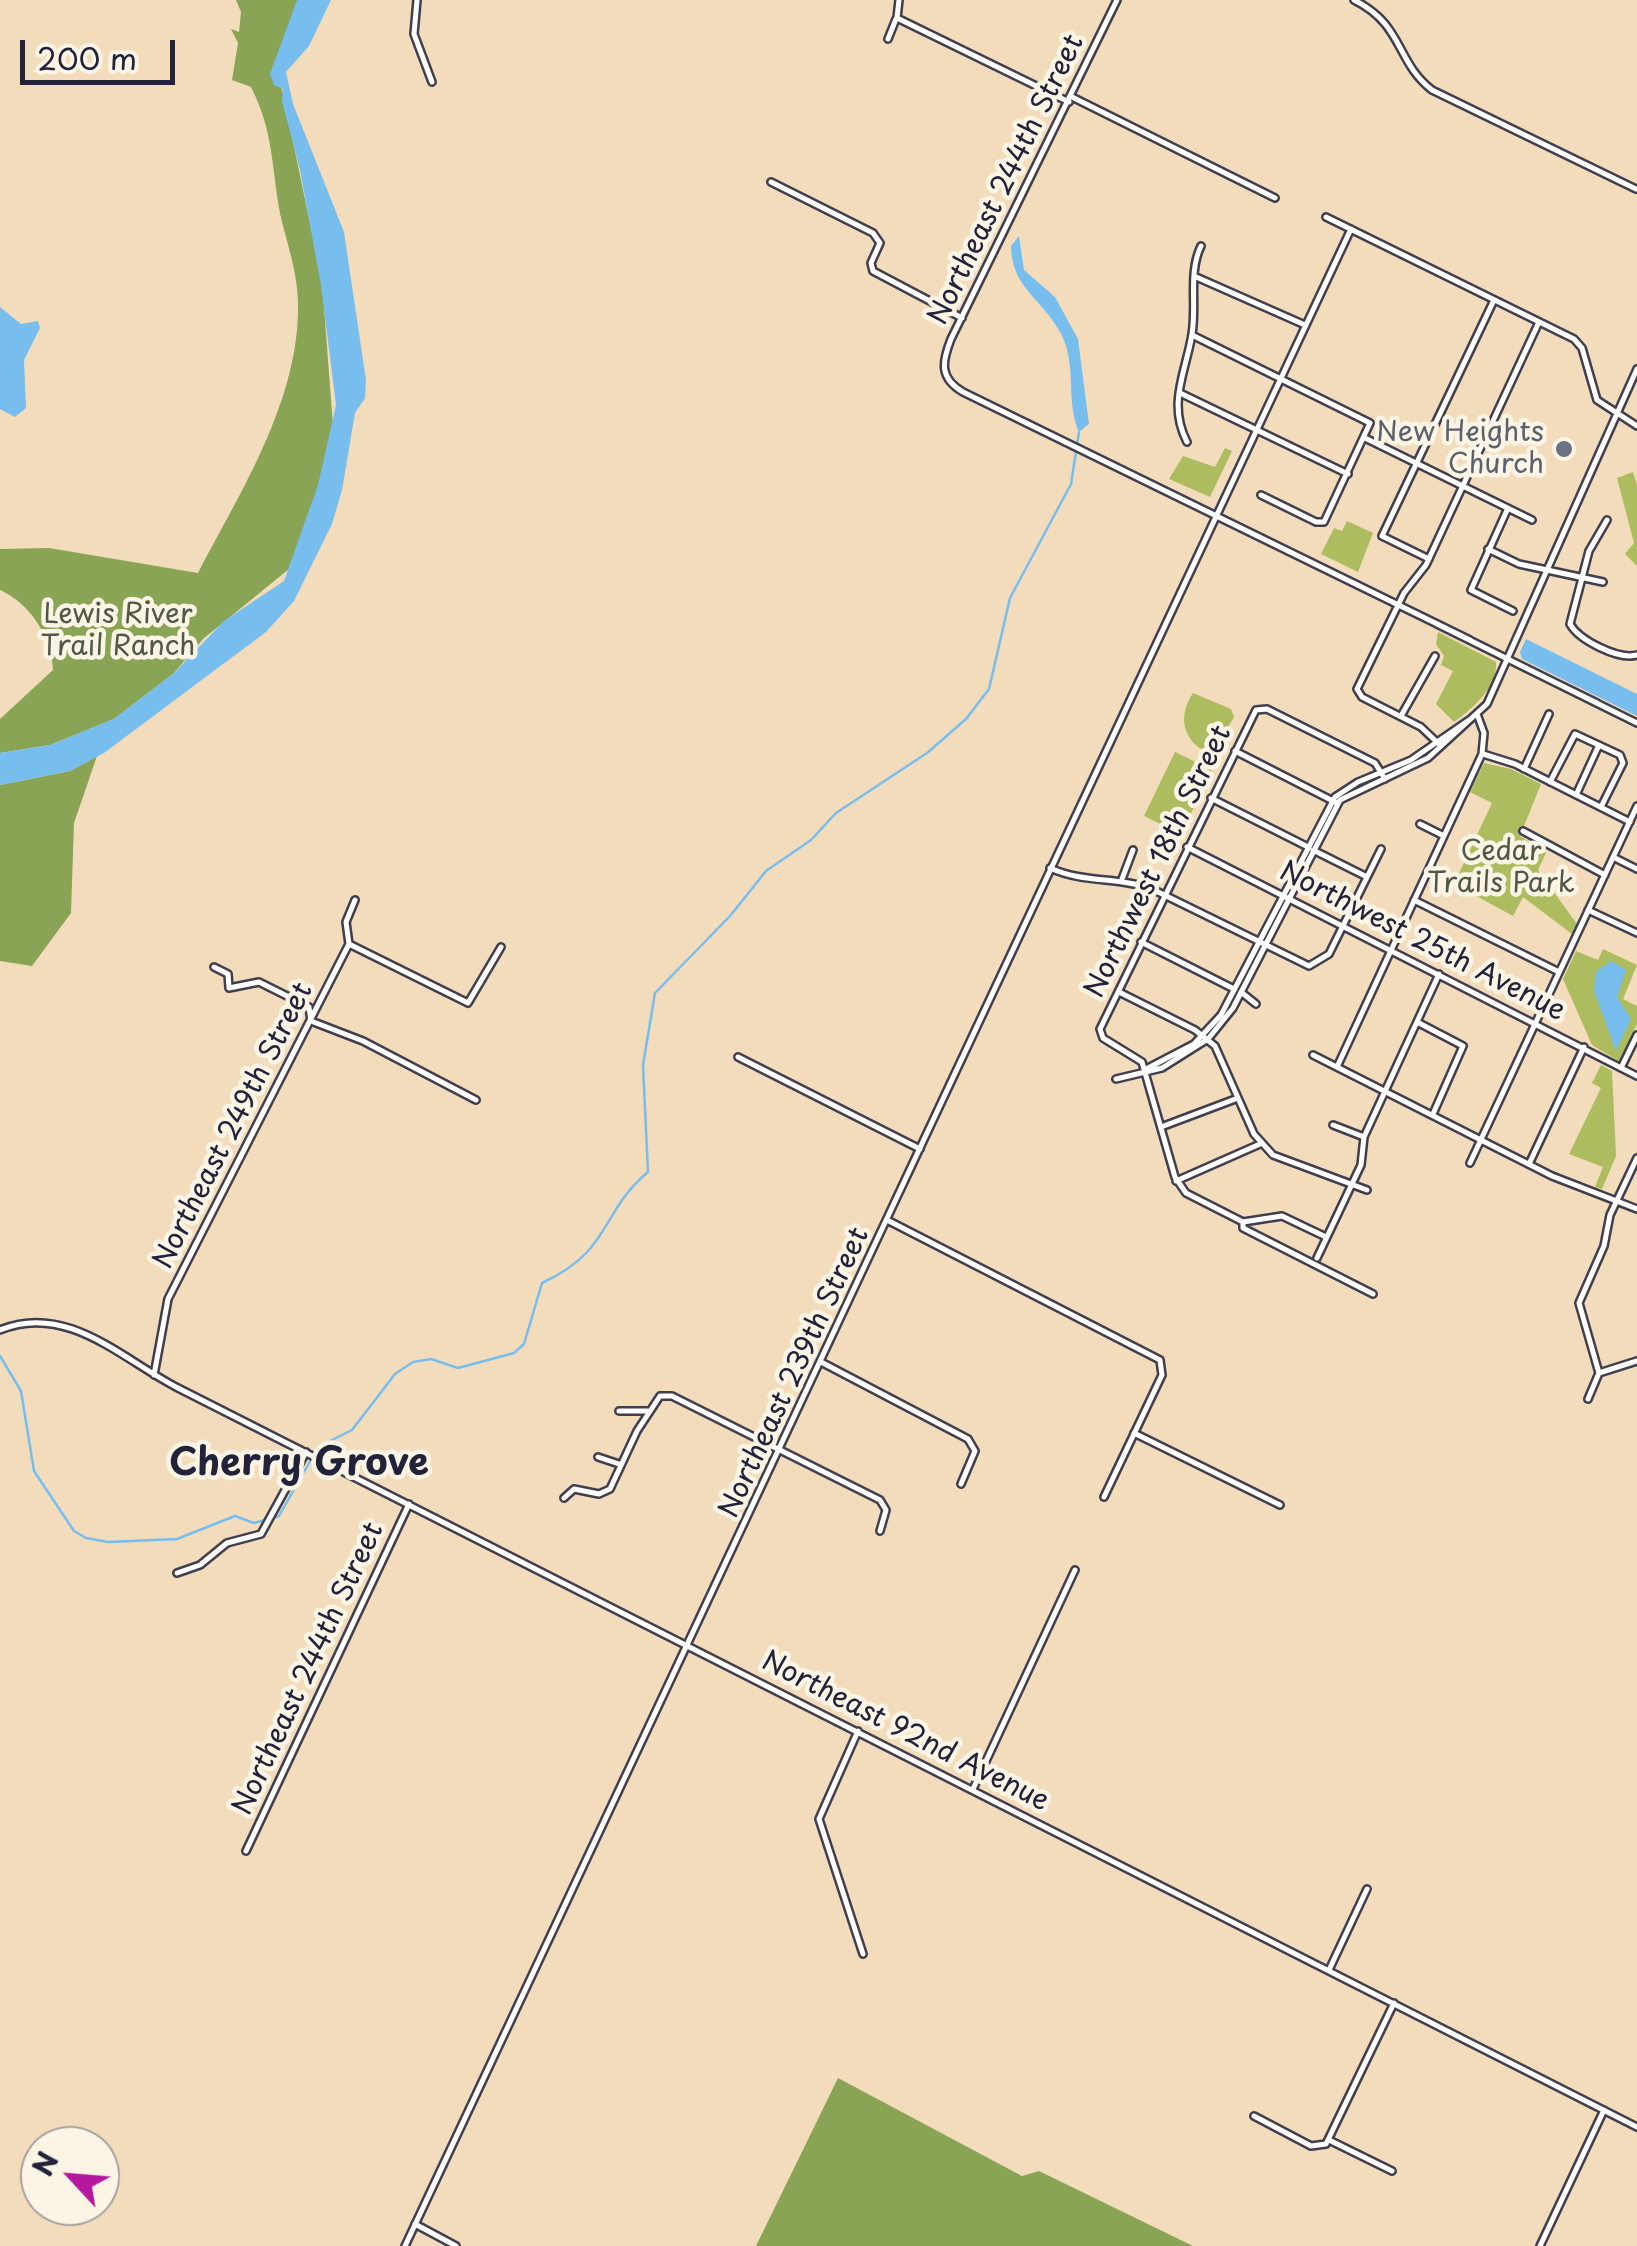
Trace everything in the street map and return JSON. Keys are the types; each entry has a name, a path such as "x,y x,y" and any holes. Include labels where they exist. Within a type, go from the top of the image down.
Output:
{"street":[{"path":"417,0 414,34 432,82"},
{"path":"888,39 900,0"},
{"name":"Northeast 244th Street","path":"1117,0 962,318 943,361 946,378 963,392 1216,514"},
{"path":"1354,0 1382,16 1417,76 1432,90 1636,189"},
{"path":"897,18 1275,198"},
{"path":"772,182 875,235 880,243 871,263 873,271 962,318"},
{"path":"1326,217 1567,335 1582,348 1598,400 1637,426"},
{"name":"Northeast 239th Street","path":"405,2246 690,1646 1351,229"},
{"path":"1187,442 1180,428 1180,369 1192,335 1194,276 1201,246"},
{"path":"1194,276 1305,325"},
{"path":"1429,559 1382,536 1494,300"},
{"path":"1439,744 1357,690 1398,604 1429,559 1539,322"},
{"path":"1192,335 1370,423 1322,523 1260,495"},
{"path":"1116,1079 1172,1064 1205,1038 1238,991 1335,802 1384,776 1404,773 1474,717 1510,660 1549,571 1559,536 1637,369"},
{"path":"1180,393 1348,474"},
{"path":"1365,438 1532,520"},
{"path":"1508,508 1472,590 1512,611"},
{"path":"1216,514 1637,723"},
{"path":"1608,520 1591,545 1570,615 1571,626 1620,656 1637,655"},
{"path":"1488,549 1549,571 1603,582"},
{"path":"1401,716 1435,656"},
{"name":"Northwest 18th Street","path":"1145,1070 1139,1056 1100,1035 1164,894 1259,708 1366,758 1384,776"},
{"path":"1524,768 1549,714"},
{"path":"1337,1067 1482,754 1484,733 1474,717"},
{"path":"1550,782 1574,734 1599,745 1624,758 1602,807"},
{"path":"1576,795 1599,745"},
{"path":"1235,751 1335,802"},
{"path":"1482,754 1524,768 1630,822"},
{"path":"1211,798 1367,877"},
{"path":"1470,1162 1637,806"},
{"path":"1420,824 1444,836"},
{"path":"1522,831 1605,876"},
{"name":"Northwest 25th Avenue","path":"1187,847 1637,1076"},
{"path":"1050,868 1078,878 1122,880 1164,894 1302,965 1316,964 1330,954 1381,849"},
{"path":"1122,880 1133,850"},
{"path":"1613,858 1637,869"},
{"name":"Northeast 249th Street","path":"154,1375 168,1300 349,944 346,922 355,900"},
{"path":"1414,900 1559,972"},
{"path":"1588,910 1637,934"},
{"path":"1141,942 1256,1004"},
{"path":"349,944 468,1002 501,947"},
{"path":"214,967 228,974 230,988 259,982 310,1007 311,1020 363,1040 476,1100"},
{"path":"1316,1258 1360,1165 1364,1137 1439,974"},
{"path":"1118,991 1205,1038 1222,1058 1260,1144 1281,1159 1304,1163 1350,1186 1367,1190"},
{"path":"1416,1022 1460,1042 1463,1049 1432,1115"},
{"path":"1622,1068 1637,1035"},
{"path":"1530,1164 1584,1048"},
{"path":"1313,1055 1530,1164 1637,1209"},
{"path":"738,1057 920,1149"},
{"path":"1145,1070 1181,1188 1244,1222 1282,1216 1326,1237"},
{"path":"1161,1126 1238,1098"},
{"path":"1332,1125 1364,1137"},
{"path":"1176,1181 1260,1144"},
{"path":"1588,1400 1599,1374 1579,1304 1604,1246 1617,1200 1637,1158"},
{"path":"887,1220 1155,1356 1162,1366 1104,1498"},
{"path":"1244,1222 1243,1228 1374,1294"},
{"name":"Northeast 92nd Avenue","path":"0,1330 34,1322 79,1331 154,1375 1637,2127"},
{"path":"1599,1374 1637,1361"},
{"path":"821,1362 968,1439 975,1451 962,1484"},
{"path":"564,1498 574,1489 606,1492 648,1410 662,1396 672,1396 880,1500 886,1510 880,1531"},
{"path":"619,1411 648,1410"},
{"path":"1134,1434 1280,1506"},
{"path":"177,1573 200,1566 226,1543 261,1534 306,1452"},
{"path":"598,1457 616,1466 622,1463"},
{"name":"Northeast 244th Street","path":"246,1852 409,1504"},
{"path":"973,1790 1075,1570"},
{"path":"858,1732 819,1818 864,1954"},
{"path":"1329,1970 1367,1889"},
{"path":"1254,2116 1318,2147 1329,2140 1394,2003"},
{"path":"1540,2246 1604,2110"},
{"path":"1329,2140 1392,2171"},
{"path":"416,2224 456,2246"}],"green space":[{"name":"Lewis River Trail Ranch","path":"236,0 301,0 272,75 282,89 322,281 333,426 315,502 289,569 203,639 173,674 114,719 50,745 0,753 0,719 53,670 49,646 38,623 21,604 0,590 0,549 49,548 198,573 249,477 279,409 296,339 297,292 264,119 251,87 232,80 238,43 231,29 239,32 241,12"},
{"path":"1225,448 1232,451 1210,497 1169,479 1183,456 1215,467"},
{"path":"1633,472 1637,485 1637,566 1625,554 1634,543 1617,478"},
{"path":"1347,521 1373,533 1358,572 1321,554 1334,528 1342,531"},
{"path":"1438,632 1496,662 1489,688 1454,722 1436,704 1453,671 1441,665 1444,656 1436,644"},
{"path":"1193,693 1231,709 1234,717 1212,755 1195,744 1186,729 1185,712"},
{"path":"1175,752 1212,770 1181,834 1144,816"},
{"path":"97,756 74,823 71,913 32,966 0,961 0,785 70,771"},
{"name":"Cedar Trails Park","path":"1484,763 1511,769 1541,784 1520,836 1546,853 1538,870 1577,924 1572,934 1523,897 1513,916 1454,884 1492,803 1470,792"},
{"path":"1603,949 1637,965 1623,999 1637,1006 1637,1024 1620,1062 1592,1045 1563,979 1576,951 1598,960"},
{"path":"1601,1065 1612,1071 1616,1156 1602,1189 1595,1187 1603,1167 1569,1154 1601,1088 1592,1083"},
{"path":"838,2078 1022,2176 1039,2171 1193,2246 756,2246"}],"water":[{"path":"297,0 331,0 309,46 286,72 293,104 344,232 366,380 365,398 355,413 332,524 294,601 266,632 104,753 70,771 0,785 0,753 50,745 114,719 173,674 224,621 284,581 318,485 336,405 321,285 300,170 282,101 283,89 274,85 270,74"},
{"path":"1019,236 1024,270 1055,297 1078,339 1089,424 1079,432 1065,344 1053,321 1022,283 1012,260 1011,246"},
{"path":"0,307 21,324 38,321 40,328 24,360 26,408 15,417 0,409"},
{"path":"1526,639 1637,694 1637,716 1522,659 1520,652"},
{"path":"1611,961 1626,970 1617,997 1631,1019 1616,1051 1594,991 1596,972"}],"waterway":[{"path":"0,1356 21,1391 34,1471 74,1531 108,1542 177,1539 235,1516 254,1523 279,1516 318,1447 352,1430 395,1374 413,1362 431,1359 458,1368 514,1353 524,1344 542,1283 582,1258 632,1187 648,1172 643,1065 655,993 730,916 766,871 811,840 836,813 927,753 966,719 989,689 1010,598 1071,484 1079,432"}],"place":[{"name":"New Heights Church","path":"1564,449"}],"district":[{"name":"Cherry Grove","path":"299,1465"}]}
